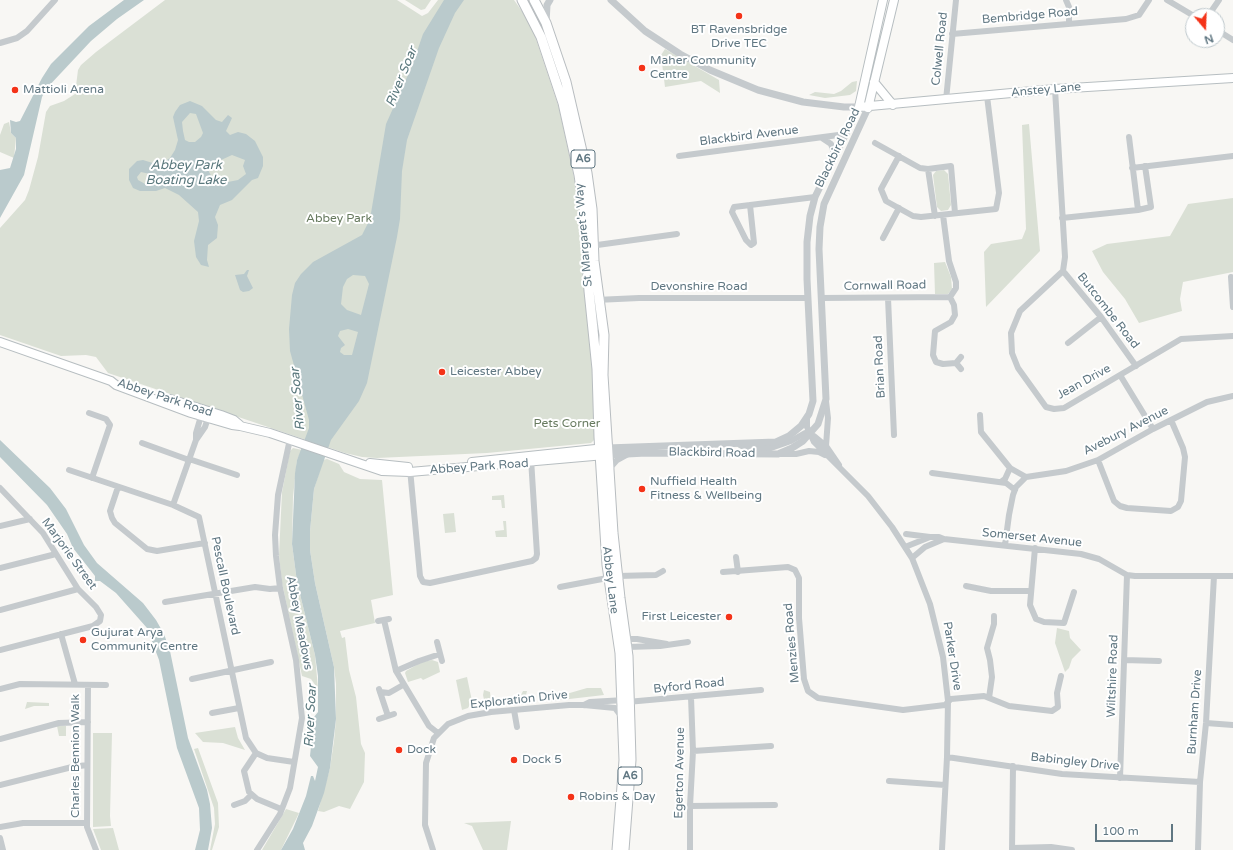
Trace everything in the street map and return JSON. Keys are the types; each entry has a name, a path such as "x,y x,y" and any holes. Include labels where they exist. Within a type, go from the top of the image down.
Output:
{"main road":[{"name":"St Margaret's Way","path":"522,0 546,51 563,103 582,190 600,300 604,340 604,452"},
{"name":"St Margaret's Way","path":"534,0 546,23 566,82 587,173 592,209 590,300 604,452"},
{"name":"Blackbird Road","path":"859,107 883,0"},
{"name":"Blackbird Road","path":"868,108 894,0"},
{"name":"Anstey Lane","path":"859,107 868,108 1055,88 1233,78"},
{"path":"874,82 893,105"},
{"name":"Abbey Park Road","path":"0,342 232,426 240,426 290,439 352,461 410,469 531,460 604,452"},
{"name":"Abbey Lane","path":"604,452 609,469 618,576 629,676 627,691 622,703 621,716 624,760 617,850"},
{"name":"Abbey Lane","path":"604,452 608,577 620,653 622,703 631,760 624,850"}],"street":[{"path":"0,43 17,38 27,31 55,0"},
{"path":"546,23 547,5 550,0"},
{"path":"611,0 645,30 680,54 710,70 758,90 795,100 825,105 859,107"},
{"name":"Colwell Road","path":"946,100 956,0"},
{"path":"1066,0 1069,7 1069,24"},
{"name":"Bembridge Road","path":"952,34 1126,19 1139,15 1149,0"},
{"path":"1167,0 1185,11"},
{"path":"1055,88 1065,257 1063,271"},
{"path":"899,156 880,189 886,201 913,216 935,216 996,209 999,193 987,96"},
{"name":"Blackbird Road","path":"604,452 776,442 793,433 807,417 813,401 807,242 810,216 815,197 859,107"},
{"name":"Blackbird Road","path":"604,452 629,454 778,454 792,448 810,434 818,424 826,399 819,249 820,227 824,204 868,108"},
{"name":"Blackbird Avenue","path":"679,156 846,134"},
{"path":"1129,137 1138,210"},
{"path":"822,138 831,144 835,156"},
{"path":"875,143 920,168 928,169 951,166 955,213"},
{"path":"1132,168 1233,156"},
{"path":"1062,218 1138,210 1151,207 1145,166"},
{"path":"928,169 935,216"},
{"path":"750,205 754,243 751,245 746,240 732,212 734,207 750,205 815,197"},
{"path":"883,238 899,208"},
{"path":"943,215 949,261 956,282 956,288 950,297 954,305 955,315 951,322 935,331 933,355 936,362 943,364 956,363 961,357"},
{"path":"590,246 677,234"},
{"name":"Butcombe Road","path":"1063,271 1101,317 1136,366"},
{"name":"Jean Drive","path":"1063,271 1020,311 1011,333 1012,353 1018,368 1046,407 1054,409 1064,408 1181,339 1233,336"},
{"path":"1231,277 1233,307"},
{"name":"Cornwall Road","path":"821,298 950,297"},
{"name":"Devonshire Road","path":"590,300 638,298 808,298"},
{"path":"808,298 821,298"},
{"name":"Brian Road","path":"888,298 894,435"},
{"path":"594,344 597,328 597,303 600,300"},
{"path":"1068,343 1101,317"},
{"path":"956,363 961,369"},
{"path":"1120,375 1153,429"},
{"name":"Avebury Avenue","path":"1026,477 1066,471 1098,460 1153,429 1207,402 1233,396"},
{"path":"826,399 828,418 826,446"},
{"path":"88,413 106,419 110,425 92,478"},
{"path":"174,505 196,440 203,432 205,415"},
{"path":"980,415 981,432 1010,468 1026,477 1015,490 1008,514 1005,545"},
{"name":"Parker Drive","path":"807,417 807,427 810,434 829,458 878,507 905,547 912,558 930,604 940,638 948,702 948,757 942,850"},
{"path":"1098,460 1114,501 1120,506 1127,508 1171,511 1178,508 1182,501 1185,457 1183,448 1171,420"},
{"name":"Blackbird Road","path":"740,445 746,448 772,448 791,441 801,434 810,434"},
{"name":"Parker Drive","path":"810,434 826,446 837,460 842,470"},
{"name":"Abbey Meadows","path":"257,850 274,824 290,788 302,708 296,660 280,588 276,556 276,516 279,490 290,439"},
{"path":"142,443 237,475"},
{"path":"708,445 708,453"},
{"name":"Parker Drive","path":"778,454 818,452 829,458"},
{"path":"609,469 617,460 629,454"},
{"path":"410,469 420,576 423,582 430,583 532,561 536,558 538,554 531,460"},
{"path":"1001,482 1005,479 1010,468"},
{"name":"Pescall Boulevard","path":"69,470 174,505 199,517 245,735 256,753"},
{"path":"932,473 1006,483 1015,490"},
{"path":"118,487 110,511 112,518 115,523 147,549 158,551 205,543"},
{"name":"Marjorie Street","path":"0,488 43,533 78,589 98,609 100,618 93,626 61,634"},
{"path":"0,526 30,518"},
{"name":"Somerset Avenue","path":"906,534 1035,548 1090,556 1127,575 1233,576"},
{"name":"Somerset Avenue","path":"905,547 930,537"},
{"name":"Somerset Avenue","path":"912,558 930,544 944,539"},
{"path":"1035,548 1030,591 1030,610 1036,618 1044,622 1061,624 1066,620 1074,592"},
{"path":"0,568 56,554"},
{"path":"736,557 738,572"},
{"name":"Menzies Road","path":"723,572 788,567 792,568 797,573 804,679 808,691 815,696 830,700 903,710 945,705 948,702"},
{"path":"560,588 608,577 656,575 663,570"},
{"name":"Wiltshire Road","path":"1120,778 1127,575"},
{"name":"Burnham Drive","path":"1198,850 1200,782 1206,723 1214,576"},
{"path":"966,586 991,591 1030,591"},
{"path":"165,602 255,587 270,589 280,588"},
{"path":"0,610 78,589"},
{"path":"989,698 992,677 987,648 994,624 994,616"},
{"path":"384,620 396,671 403,685 429,726 438,734"},
{"path":"616,633 625,643 669,644 688,642"},
{"path":"0,650 61,634 75,684"},
{"path":"396,671 419,661 441,658 437,642"},
{"path":"620,653 625,643"},
{"path":"1124,660 1159,661"},
{"path":"192,679 271,662"},
{"path":"948,702 951,699 968,697 989,698 1008,706 1052,711 1058,707 1057,693 1061,676"},
{"path":"0,690 20,684 106,685"},
{"name":"Charles Bennion Walk","path":"88,685 87,823 96,850"},
{"path":"379,718 391,715 380,691 389,693 403,685"},
{"name":"Byford Road","path":"622,703 761,690"},
{"name":"Egerton Avenue","path":"690,850 690,806 693,751 691,696"},
{"name":"Exploration Drive","path":"584,705 590,702 622,703"},
{"name":"Exploration Drive","path":"433,850 426,826 426,768 431,745 438,734 448,724 461,718 514,710 622,703"},
{"path":"212,713 239,708"},
{"path":"514,710 517,727"},
{"path":"0,739 59,723 88,722"},
{"path":"1206,723 1233,725"},
{"path":"693,751 771,746"},
{"path":"281,809 251,795 244,771 256,753 270,758 294,762"},
{"name":"Babingley Drive","path":"948,757 1062,774 1200,782"},
{"path":"0,785 72,767 87,765"},
{"path":"1013,766 1012,849 1051,847 1072,850"},
{"path":"889,781 945,785"},
{"path":"234,804 245,801 251,795"},
{"path":"690,806 775,805"},
{"path":"0,827 23,823 87,823"},
{"path":"0,838 3,850"}],"green space":[{"name":"Abbey Park","path":"165,0 397,0 422,16 428,13 438,0 514,0 531,24 559,108 580,205 593,364 596,436 591,443 487,453 377,458 362,457 345,453 108,373 96,357 86,355 61,356 0,335 0,228 25,200 29,190 38,157 46,112 50,106 64,101 75,94 78,70 81,65"},
{"path":"405,0 431,0 425,9 421,10"},
{"path":"665,49 719,80 720,93 701,81 665,87 661,55"},
{"path":"857,81 856,91 850,95 825,98 809,95 815,92 834,94 841,91 852,82"},
{"path":"9,122 11,133 16,138 14,158 0,152 0,135 4,124"},
{"path":"1029,124 1040,251 986,307 984,252 991,244 1022,239 1026,229 1022,125"},
{"path":"944,170 948,174 951,205 948,210 941,211 937,207 933,175 936,171"},
{"path":"1233,198 1233,272 1183,282 1180,299 1182,311 1139,323 1125,299 1103,272 1092,251 1107,244 1170,236 1188,204"},
{"path":"945,262 951,277 952,289 948,294 935,294 934,263"},
{"path":"293,448 302,450 297,460 293,497 292,544 297,582 315,655 318,689 311,679 302,676 282,583 279,555 282,492 290,451"},
{"path":"327,459 339,464 344,472 360,479 382,480 393,595 371,600 375,623 340,631 342,638 345,637 349,670 356,697 361,744 365,753 364,782 350,809 339,806 324,812 318,811 330,768 334,741 336,719 336,684 334,667 315,583 310,550 310,531 314,489 323,460"},
{"path":"504,495 505,508 502,508 501,500 492,500 492,496"},
{"path":"454,513 456,532 445,533 443,514"},
{"path":"503,521 506,521 507,537 496,537 495,531 504,530"},
{"path":"1057,628 1069,631 1070,638 1081,650 1072,659 1069,668 1065,672 1055,643"},
{"path":"432,660 438,662 440,672 423,680 421,678 408,682 405,673 406,671 422,662"},
{"path":"467,677 472,701 468,708 462,710 456,680"},
{"path":"587,688 601,688 604,695 552,701 549,699"},
{"path":"484,690 490,692 491,701 501,701 520,697 523,691 527,691 525,699 522,701 494,705 485,704 483,695"},
{"path":"27,702 49,703 49,706 34,706 25,709"},
{"path":"57,726 66,726 66,736 59,736"},
{"path":"235,727 238,738 245,750 223,743 203,742 195,733"},
{"path":"93,733 112,733 111,826 93,827"},
{"path":"198,748 218,803 219,827 212,850 210,850 215,824 214,808 194,749"},
{"path":"286,809 299,813 281,850 262,850"},
{"path":"511,821 507,850 483,850 472,826 464,823"},
{"path":"113,828 119,850 101,850 93,829"}],"water":[{"path":"124,0 144,0 117,19 91,41 46,89 42,97 24,175 0,218 0,170 10,168 16,149 16,138 11,133 10,120 16,122 20,121 42,78 51,64 89,26"},
{"path":"444,0 464,0 455,13 439,48 407,140 402,171 400,219 367,383 359,401 331,440 314,489 310,531 310,550 315,583 334,667 336,719 330,768 324,793 312,826 303,843 305,850 281,850 293,829 306,796 311,776 313,776 315,781 318,767 310,756 314,717 318,712 318,676 315,655 297,582 292,544 295,473 297,460 309,428 309,420 290,351 289,329 292,295 295,283 301,274 313,262 362,235 370,219 386,124 412,66 423,34","holes":["353,275 365,276 369,284 361,315 347,310 341,304 343,287 347,279","348,329 358,332 352,355 344,355 340,352 341,348 345,345 338,336 340,331"]},
{"name":"Abbey Park Boating Lake","path":"190,101 202,106 216,120 222,122 228,115 232,118 226,131 230,135 238,132 246,134 255,141 263,157 263,166 258,178 252,180 232,200 220,205 215,217 218,225 217,238 208,245 207,260 209,267 201,265 196,257 194,241 199,221 198,212 179,195 165,188 156,191 140,191 133,188 129,180 129,169 137,161 143,160 159,165 170,158 175,150 178,140 173,117 180,105","holes":["190,113 196,114 203,133 195,142 185,140 183,131 182,122","232,155 245,160 243,166 246,174 238,180 228,182 212,177 208,166","141,172 150,174 156,184 147,185 138,180 137,177"]},
{"path":"247,270 249,270 247,276 253,288 249,291 243,292 240,290 235,275 244,274"},
{"path":"0,440 50,488 66,509 84,545 97,563 143,603 156,620 164,634 170,651 188,738 207,790 210,804 212,828 208,850 195,850 200,830 199,808 177,748 159,660 147,628 116,593 100,581 95,581 95,576 73,548 67,534 47,505 0,457"}],"place":[{"name":"BT Ravensbridge Drive TEC","path":"739,16"},
{"name":"Maher Community Centre","path":"642,68"},
{"name":"Mattioli Arena","path":"15,90"},
{"name":"Leicester Abbey","path":"442,372"},
{"name":"Nuffield Health Fitness & Wellbeing","path":"642,489"},
{"name":"First Leicester","path":"729,617"},
{"name":"Gujurat Arya Community Centre","path":"83,640"},
{"name":"Dock","path":"399,750"},
{"name":"Dock 5","path":"514,760"},
{"name":"Robins & Day","path":"571,797"}],"water label":[{"name":"River Soar","path":"402,77"},
{"name":"River Soar","path":"298,399"},
{"name":"River Soar","path":"311,716"}],"park label":[{"name":"Pets Corner","path":"567,424"}]}
